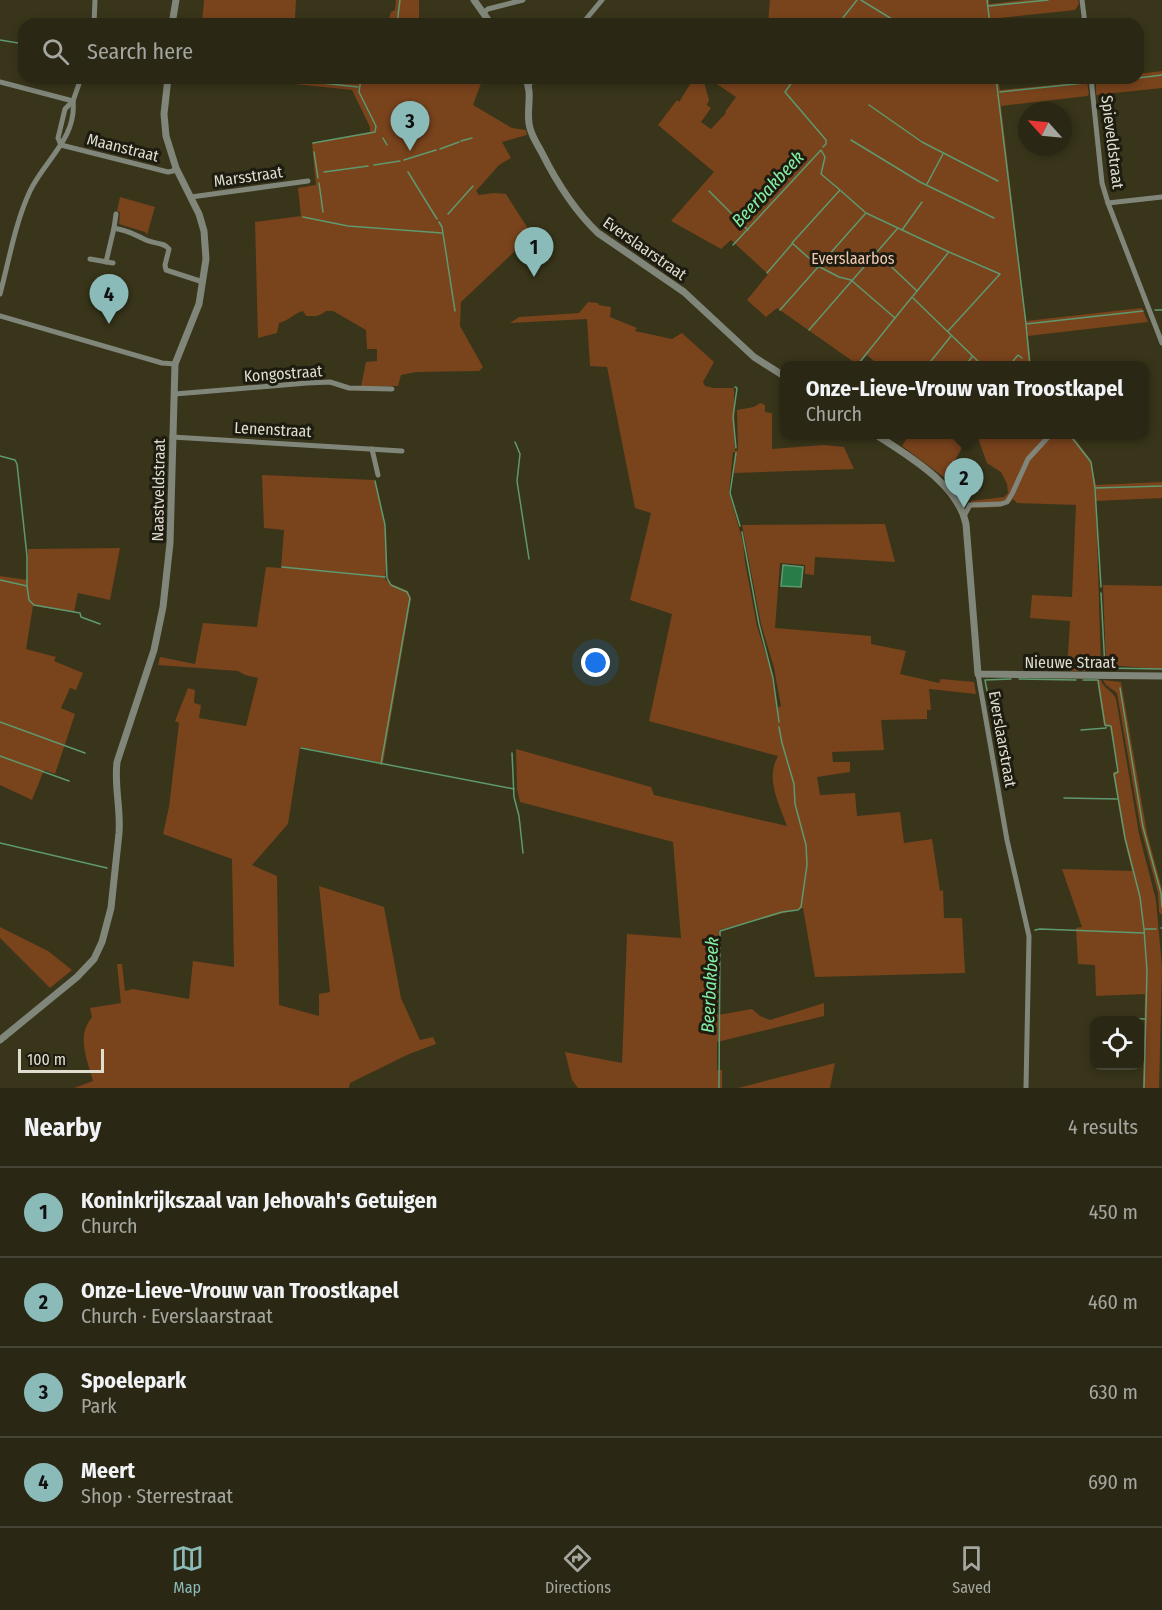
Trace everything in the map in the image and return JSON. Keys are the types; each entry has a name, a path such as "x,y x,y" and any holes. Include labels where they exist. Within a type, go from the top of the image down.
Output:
{"street":[{"path":"94,18 95,0"},
{"path":"173,18 176,0"},
{"path":"474,0 486,18"},
{"path":"483,13 488,9 523,0"},
{"path":"587,18 602,0"},
{"path":"1082,0 1084,18"},
{"path":"0,82 73,101"},
{"path":"0,294 18,226 30,192 45,166 65,139 79,84"},
{"name":"Naastveldstraat","path":"0,1040 77,977 94,959 102,942 111,908 120,820 116,781 117,762 154,650 168,578 176,364 199,303 206,259 206,240 199,214 176,168 166,136 164,114 167,84"},
{"name":"Everslaarstraat","path":"529,84 530,130 555,178 587,223 684,292 754,357 780,373"},
{"name":"Spieveldstraat","path":"1092,84 1102,183 1107,203 1162,343"},
{"name":"Maanstraat","path":"61,145 168,172 176,168"},
{"name":"Marsstraat","path":"191,197 308,181"},
{"path":"1107,203 1162,197"},
{"path":"106,262 116,213"},
{"path":"114,228 142,235 144,239 167,246 169,249 166,270 203,282"},
{"path":"90,259 113,263"},
{"path":"0,316 162,363 176,364"},
{"name":"Kongostraat","path":"175,394 330,382 349,388 392,389"},
{"name":"Lenenstraat","path":"172,436 402,451"},
{"name":"Everslaarstraat","path":"881,439 932,475 959,504 964,516 978,674 1006,840 1029,936 1026,1088"},
{"path":"959,504 1007,502 1028,459 1046,439"},
{"path":"372,449 378,475"},
{"path":"964,516 970,505"},
{"name":"Nieuwe Straat","path":"978,674 1162,676"}],"green space":[{"path":"204,0 296,0 295,18 202,18"},
{"path":"396,0 419,0 419,18 389,18 391,12 395,10"},
{"path":"770,0 989,0 989,4 1025,0 1078,0 1079,4 1075,10 1000,18 768,18"},
{"path":"1162,71 1162,88 1096,95 1096,84 1144,84 1144,73"},
{"path":"294,84 481,84 473,105 512,128 526,130 527,135 502,142 511,158 499,165 476,191 479,195 506,194 532,235 461,302 460,326 483,367 479,371 416,372 401,375 398,386 361,386 366,362 377,361 377,349 367,349 366,330 333,311 314,316 306,316 303,311 300,312 279,323 277,333 258,338 255,222 301,216 298,188 316,185 312,143 370,132 370,127 352,90"},
{"name":"Everslaarbos","path":"690,84 705,84 709,100 707,105 711,108 701,122 711,129 726,113 736,97 717,84 999,84 1000,90 1087,84 1089,94 1087,96 1018,102 1018,104 1001,106 1026,321 1142,308 1148,322 1028,336 1031,361 874,361 867,355 862,361 852,361 777,308 766,317 747,300 768,274 731,240 721,249 671,221 714,172 658,125 677,100 679,102"},
{"path":"120,197 155,207 147,235 145,232 119,224 120,212 117,211"},
{"path":"588,302 611,307 610,317 637,328 635,331 672,339 682,333 714,362 703,382 705,386 713,388 734,388 735,451 738,450 737,410 754,407 760,403 765,405 765,412 772,413 772,449 824,445 844,447 854,469 734,473 735,452 733,452 729,493 743,542 757,626 772,674 777,708 781,706 774,668 761,624 742,525 885,524 895,562 815,557 814,575 805,574 805,565 780,563 775,628 871,636 871,644 906,651 900,674 939,683 941,679 974,682 976,694 929,689 931,710 927,710 927,719 881,720 884,750 832,752 833,762 850,762 850,772 817,777 820,795 855,793 857,816 900,812 904,843 932,839 940,891 943,890 944,918 962,918 965,973 815,977 803,908 719,930 718,1015 752,1009 760,1016 770,1020 824,1003 824,1016 717,1042 717,1070 722,1070 722,1088 578,1088 572,1080 565,1052 622,1063 627,934 681,938 673,842 520,802 517,789 516,749 651,787 654,795 787,826 773,782 774,764 778,756 649,721 672,614 630,600 651,513 635,508 607,367 590,366 587,319 510,323 519,317 579,313"},
{"path":"906,439 967,439 945,478 902,446"},
{"path":"979,439 1075,439 1090,459 1096,485 1162,482 1162,498 1096,501 1101,668 1067,671 1070,621 1030,618 1032,595 1072,597 1076,505 1017,503 1013,499 1005,505 971,508 971,501 1004,497 1008,493 1007,484 1001,472 987,463"},
{"path":"262,475 374,480 385,529 385,579 408,591 411,599 383,763 300,747 288,824 252,865 277,876 279,1005 319,1016 319,994 330,992 319,886 384,907 401,998 420,1040 433,1037 436,1044 409,1054 350,1083 349,1088 74,1088 93,1081 84,1048 85,1032 92,1017 90,1008 121,1003 117,964 122,964 125,991 133,989 189,999 193,961 234,967 232,859 163,834 169,807 179,723 175,721 188,688 195,690 194,703 201,705 199,718 246,726 258,678 238,671 158,665 160,657 195,664 203,623 257,627 266,567 281,568 284,530 264,528"},
{"path":"120,548 110,600 78,593 74,612 33,606 26,649 56,657 54,661 83,673 76,690 70,688 61,708 75,714 55,774 44,770 32,800 0,785 0,576 28,580 28,549"},
{"path":"1103,585 1162,586 1162,669 1106,665"},
{"path":"1097,680 1101,680 1116,699 1139,834 1156,900 1162,968 1159,1088 1143,1088 1145,994 1096,996 1095,965 1078,964 1076,928 1082,927 1062,869 1132,871 1113,772 1118,771 1110,727 1104,726"},
{"path":"1103,680 1121,682 1147,833 1162,889 1162,915 1159,912 1158,893 1140,825 1117,693"},
{"path":"0,927 48,951 72,970 50,988 0,938"},
{"path":"835,1063 830,1088 738,1088"}],"shaded area":[{"path":"783,565 803,567 801,587 781,586"}],"waterway":[{"path":"398,18 400,0"},
{"name":"Beerbakbeek","path":"843,18 857,0"},
{"path":"861,0 890,18"},
{"path":"987,0 989,18"},
{"path":"988,6 1048,0"},
{"path":"0,40 18,43"},
{"path":"1144,77 1162,75"},
{"path":"330,84 358,87"},
{"path":"313,143 375,132 376,126 359,92 360,84"},
{"name":"Beerbakbeek","path":"791,84 785,92 826,140 823,147"},
{"path":"997,84 1026,324 1143,311"},
{"path":"1000,92 1076,84"},
{"path":"869,105 922,142 998,181"},
{"path":"383,138 387,145"},
{"path":"461,141 472,138"},
{"path":"851,140 920,182 994,218"},
{"path":"440,149 459,142"},
{"path":"404,160 436,150"},
{"path":"733,245 821,150 825,157 821,174 840,190 792,243 818,266 839,277 851,280 895,318 912,297 978,361"},
{"path":"314,152 318,178"},
{"path":"927,184 943,154"},
{"path":"374,165 400,161"},
{"path":"324,172 368,166"},
{"path":"408,172 437,219"},
{"path":"319,183 323,212"},
{"path":"448,214 473,186"},
{"path":"709,191 748,230"},
{"path":"841,191 866,213 1000,274 948,331"},
{"path":"902,230 922,202"},
{"path":"780,310 865,214"},
{"path":"303,217 348,226 442,233"},
{"path":"439,222 442,227 455,311"},
{"path":"809,330 897,229"},
{"path":"767,273 792,244"},
{"path":"877,253 917,291"},
{"path":"913,296 948,253"},
{"path":"1155,310 1162,310"},
{"path":"861,361 895,318"},
{"path":"1026,325 1030,361"},
{"path":"931,361 951,336"},
{"path":"1013,361 1018,355 1022,358"},
{"path":"969,361 972,357"},
{"name":"Beerbakbeek","path":"735,387 737,388 733,417 736,448"},
{"path":"1073,439 1091,462 1095,488 1162,486"},
{"path":"515,442 520,454 517,481 529,559"},
{"name":"Beerbakbeek","path":"736,453 730,493 740,526"},
{"path":"0,456 15,460 17,464 27,556 27,586"},
{"path":"375,481 385,525 387,578 391,585 407,592 410,598 381,764"},
{"path":"1095,489 1101,587"},
{"name":"Beerbakbeek","path":"742,532 759,624 773,678 779,722"},
{"path":"282,567 385,577"},
{"path":"0,580 27,586 29,600 34,605 80,613 81,617 100,624"},
{"path":"1101,593 1105,668 1162,669"},
{"path":"991,711 985,680 1011,679"},
{"path":"1019,679 1076,680"},
{"path":"1083,680 1098,680 1105,725 1111,726 1118,772 1114,774 1125,838 1140,897 1147,971 1144,1088"},
{"path":"1120,688 1143,827 1161,893 1162,907"},
{"path":"0,722 85,753"},
{"name":"Beerbakbeek","path":"719,1088 720,931 782,912 798,910 801,907 807,865 806,845 795,804 794,784 779,727"},
{"path":"1081,730 1106,727"},
{"path":"301,748 514,789"},
{"path":"512,753 514,797 519,816 523,853"},
{"path":"0,756 69,781"},
{"path":"1064,798 1117,799"},
{"path":"0,843 107,868"},
{"path":"1145,929 1156,929"},
{"path":"1035,930 1144,933"}],"place":[{"name":"Spoelepark","path":"410,151"},
{"name":"Koninkrijkszaal van Jehovah's Getuigen","path":"534,277"},
{"name":"Meert","path":"109,324"},
{"name":"Onze-Lieve-Vrouw van Troostkapel","path":"964,508"}]}
